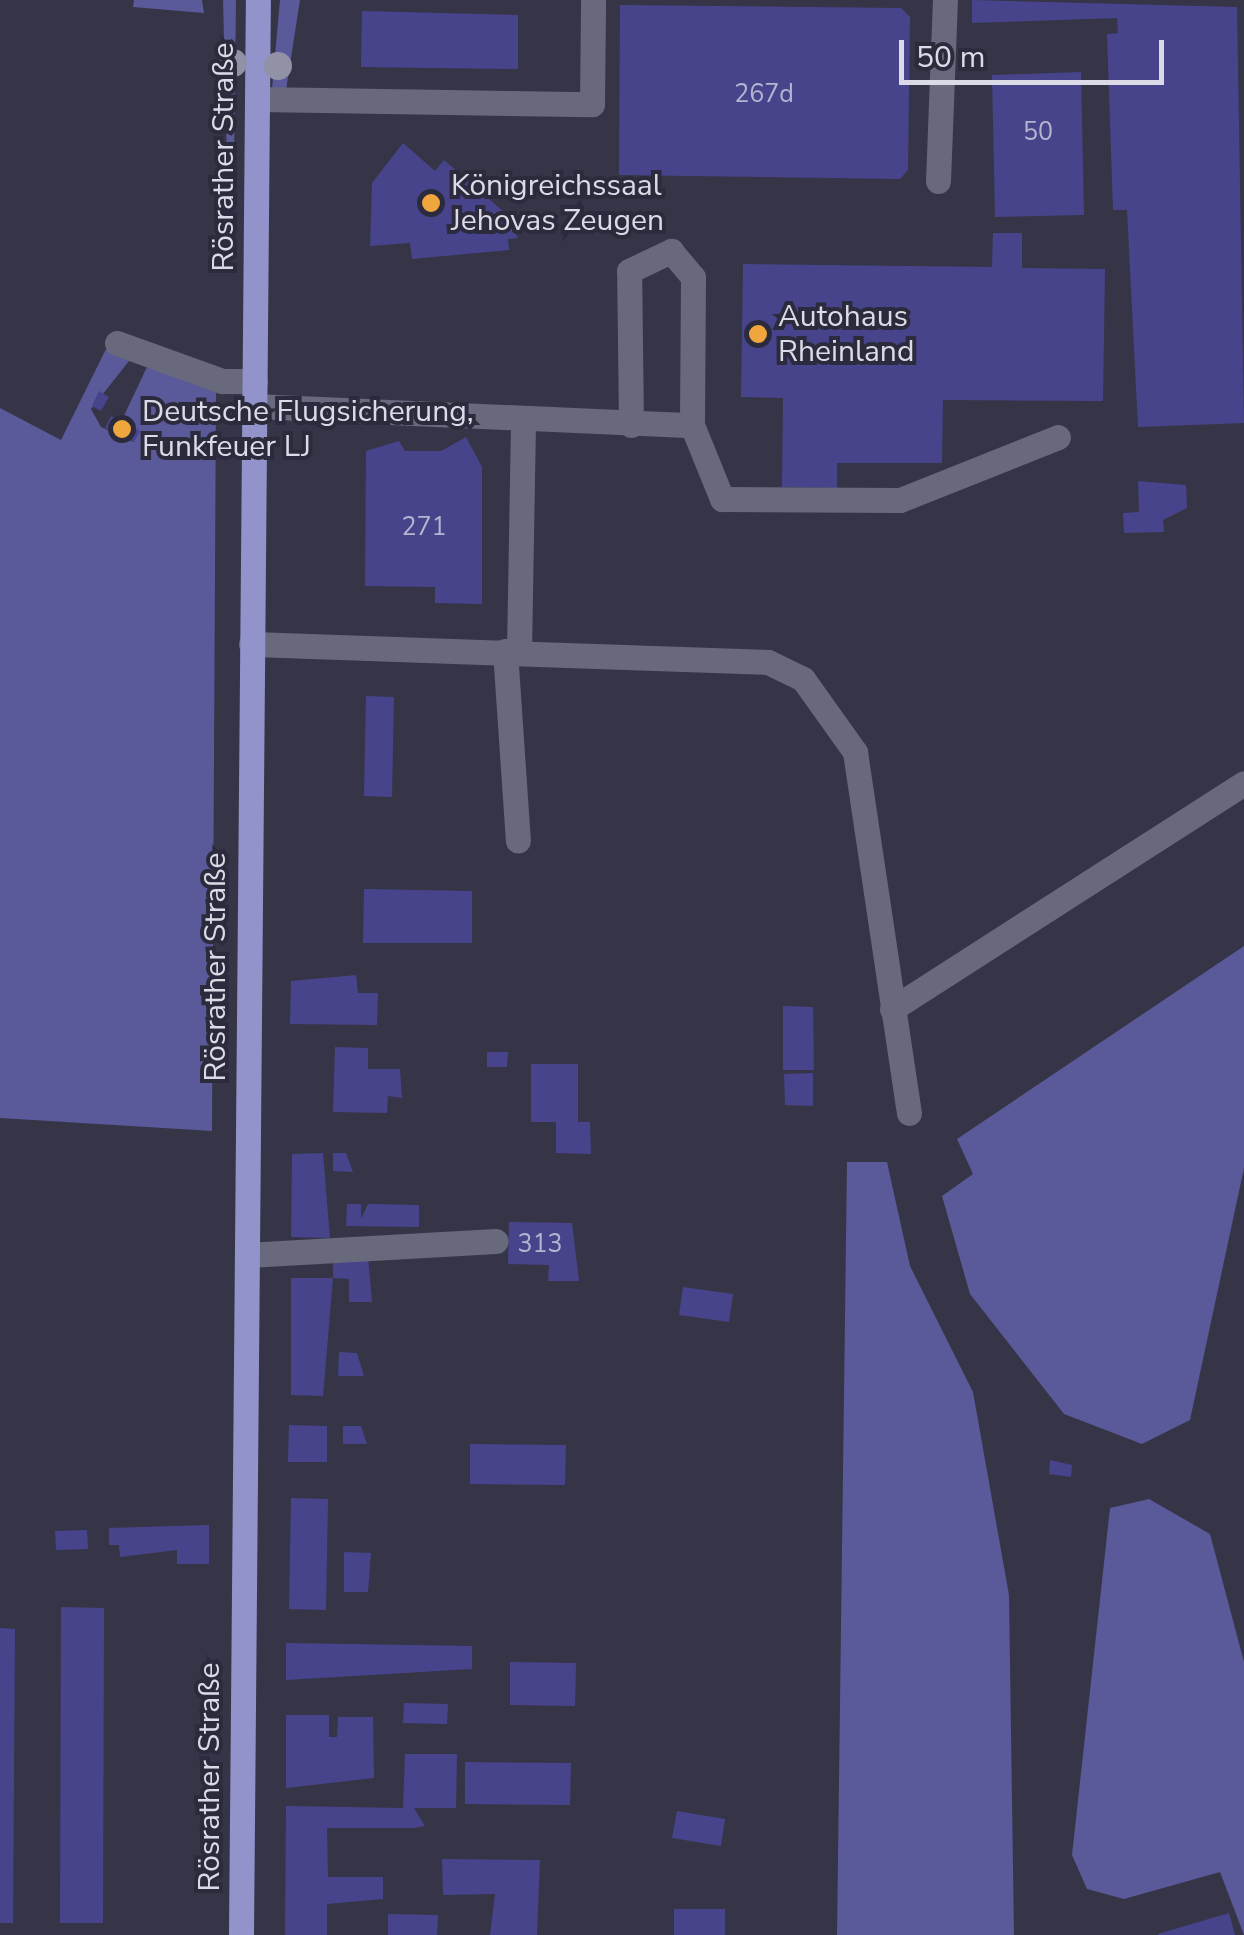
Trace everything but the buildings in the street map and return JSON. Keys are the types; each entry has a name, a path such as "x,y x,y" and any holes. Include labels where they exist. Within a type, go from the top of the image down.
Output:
{"main road":[{"name":"Rösrather Straße","path":"241,1935 258,0"}],"lane":[{"path":"258,99 592,104 594,0"},
{"path":"938,180 945,0"},
{"path":"631,424 630,271 670,251 693,277 692,425 722,498 900,500 1058,437"},
{"path":"117,342 254,394 524,418 692,425"},
{"path":"518,841 512,652 524,418"},
{"path":"251,644 768,662 803,679 855,752 909,1113"},
{"path":"892,1009 1244,783"},
{"path":"246,1254 496,1242"}],"shaded area":[{"path":"134,0 202,0 204,13 133,7"},
{"path":"223,0 236,0 234,161 227,159"},
{"path":"280,0 300,0 286,90 272,89"},
{"path":"106,349 129,361 91,409 101,427 133,442 139,431 121,422 147,367 216,389 212,1131 0,1118 0,408 61,440"},
{"path":"1244,946 1244,1168 1190,1420 1142,1444 1064,1414 970,1294 942,1196 973,1174 957,1139"},
{"path":"847,1162 887,1162 910,1266 973,1392 1009,1595 1014,1935 837,1935"},
{"path":"1149,1499 1210,1534 1244,1662 1244,1935 1220,1872 1124,1899 1087,1889 1072,1855 1110,1508"}],"place":[{"name":"Königreichssaal Jehovas Zeugen","path":"431,203"},
{"name":"Autohaus Rheinland","path":"758,334"},
{"name":"Deutsche Flugsicherung, Funkfeuer LJ","path":"122,429"}]}
